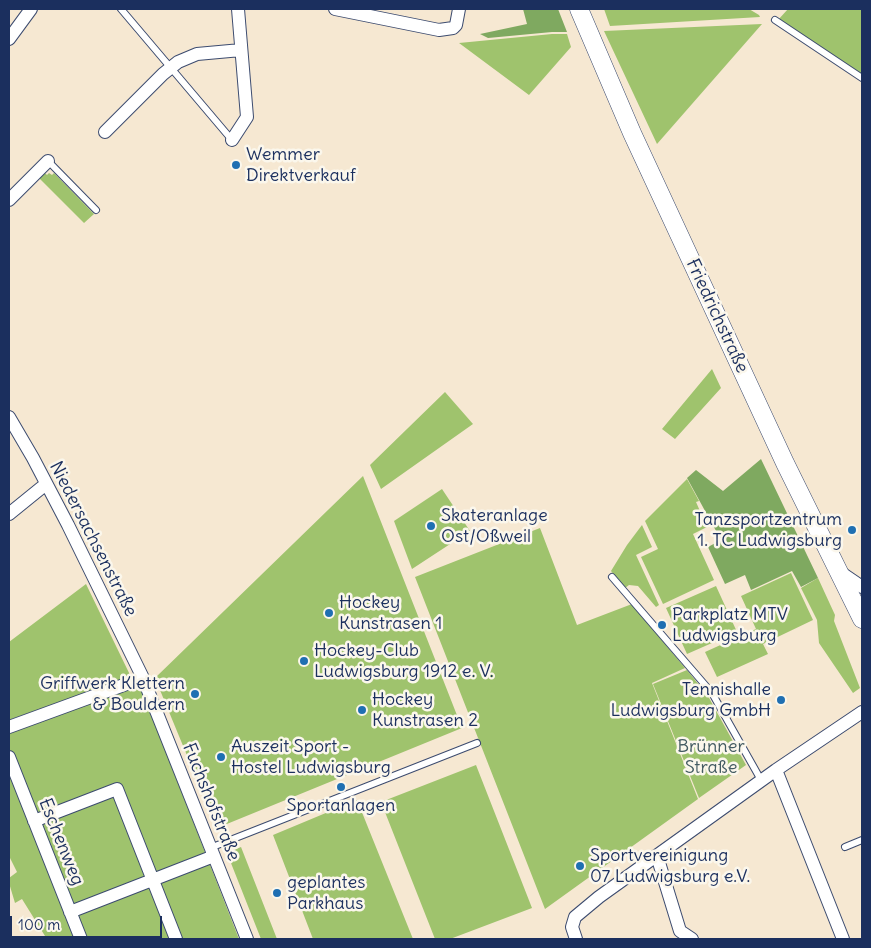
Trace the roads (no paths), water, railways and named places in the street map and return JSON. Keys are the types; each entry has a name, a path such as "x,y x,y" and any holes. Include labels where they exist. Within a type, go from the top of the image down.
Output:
{"main road":[{"name":"Friedrichstraße","path":"579,9 632,134 808,512 840,572 862,619"}],"street":[{"path":"9,39 31,9"},
{"path":"232,140 247,117 238,9"},
{"path":"335,9 439,30 452,28 456,25 460,9"},
{"path":"105,132 170,68 185,58 197,54 241,50"},
{"path":"9,200 48,161"},
{"name":"Niedersachsenstraße","path":"9,417 68,525 143,678"},
{"path":"9,514 46,484"},
{"path":"840,572 862,587"},
{"path":"9,727 143,678"},
{"name":"Fuchshofstraße","path":"143,678 247,939"},
{"path":"576,939 572,927 575,918 599,897 761,780 862,712"},
{"name":"Eschenweg","path":"9,757 81,939"},
{"path":"776,770 843,939"},
{"path":"34,821 117,789 176,939"},
{"path":"70,912 152,880 212,852"},
{"path":"657,856 680,931 692,939"}],"lane":[{"path":"121,9 232,140"},
{"path":"775,20 862,78"},
{"path":"48,161 96,210"},
{"path":"612,577 712,693 761,780"},
{"path":"212,852 476,743"},
{"path":"845,847 862,840"}],"place":[{"name":"Wemmer Direktverkauf","path":"236,165"},
{"name":"Skateranlage Ost/Oßweil","path":"431,526"},
{"name":"Tanzsportzentrum 1. TC Ludwigsburg","path":"852,530"},
{"name":"Hockey Kunstrasen 1","path":"329,613"},
{"name":"Parkplatz MTV Ludwigsburg","path":"662,625"},
{"name":"Hockey-Club Ludwigsburg 1912 e. V.","path":"304,661"},
{"name":"Griffwerk Klettern & Bouldern","path":"195,694"},
{"name":"Tennishalle Ludwigsburg GmbH","path":"781,700"},
{"name":"Hockey Kunstrasen 2","path":"362,710"},
{"name":"Auszeit Sport - Hostel Ludwigsburg","path":"221,757"},
{"name":"Sportanlagen","path":"341,787"},
{"name":"Sportvereinigung 07 Ludwigsburg e.V.","path":"580,866"},
{"name":"geplantes Parkhaus","path":"277,893"}],"park label":[{"name":"Brünner Straße","path":"711,758"}]}
